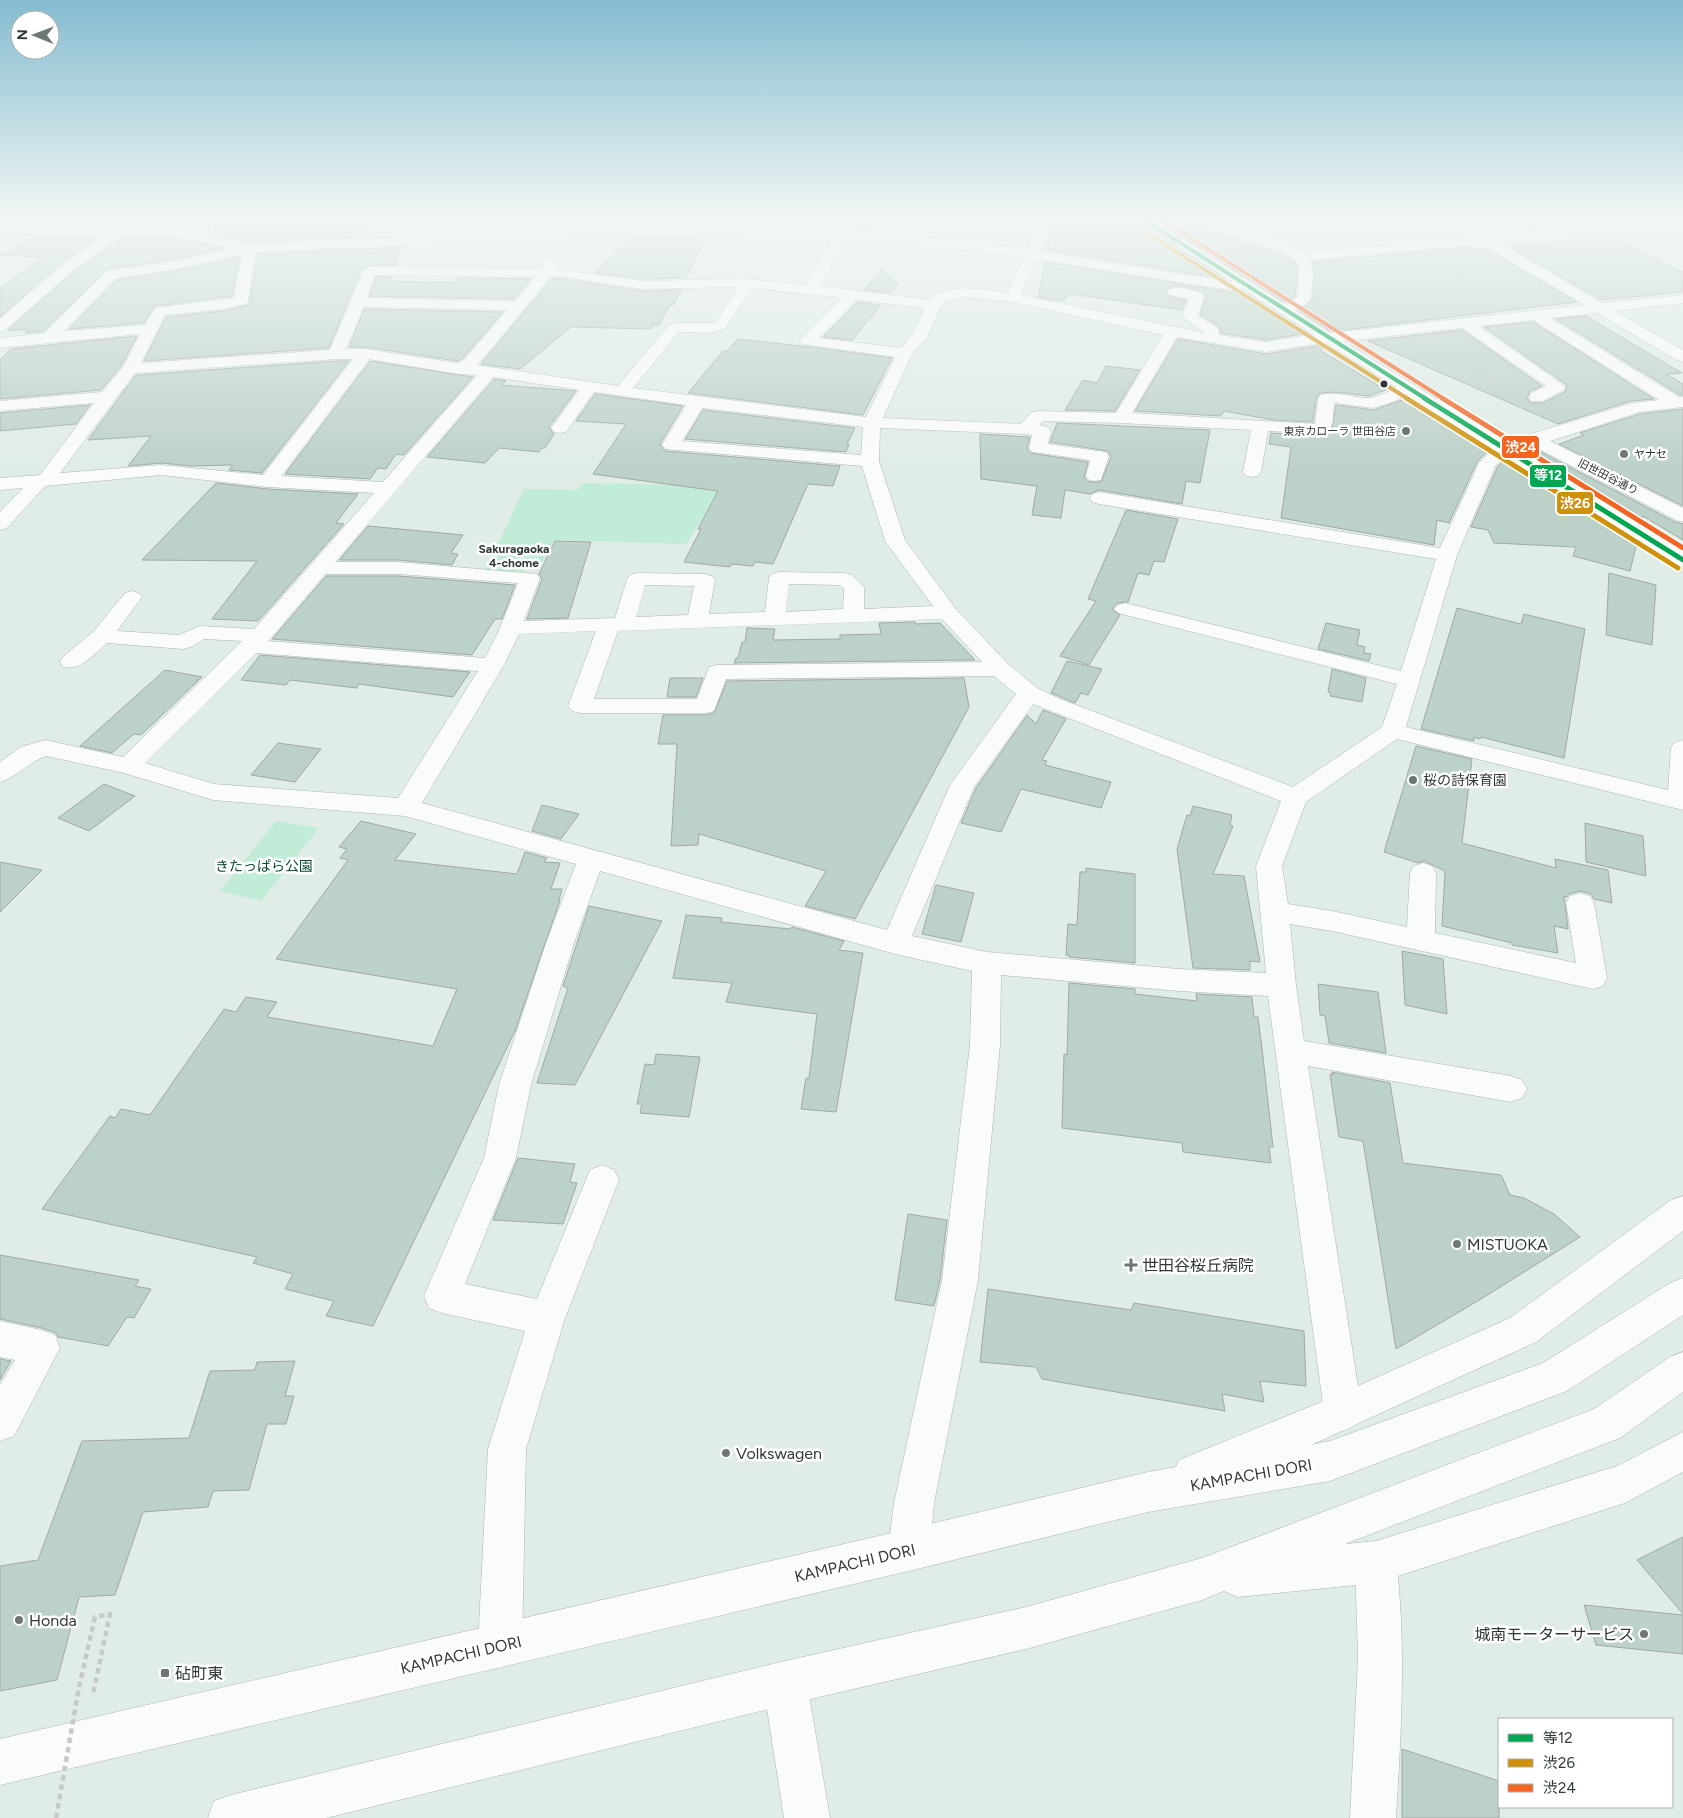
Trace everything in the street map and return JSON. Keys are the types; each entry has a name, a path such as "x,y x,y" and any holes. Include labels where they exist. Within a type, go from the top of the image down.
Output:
{"street":[{"path":"0,327 25,305"},
{"path":"50,337 82,305"},
{"path":"0,524 43,481 130,369 160,311 225,305"},
{"path":"336,354 356,305"},
{"path":"472,305 519,306"},
{"path":"622,391 674,328 683,326 712,329 720,326 734,305"},
{"path":"842,305 807,341 905,353"},
{"path":"934,305 920,336 905,353 872,423 870,461 895,542 948,612 1000,669 1029,693 1052,704 1295,796"},
{"path":"1045,305 1172,332 1266,347 1465,322 1632,305"},
{"path":"1193,305 1190,313 1191,318 1213,331 1212,338"},
{"path":"1277,305 1683,560"},
{"path":"1282,308 1297,305"},
{"path":"1594,305 1683,357"},
{"path":"458,369 470,363 519,306"},
{"path":"1529,315 1680,402"},
{"path":"1465,322 1558,387 1537,397"},
{"path":"0,343 152,329"},
{"path":"1120,418 1172,332"},
{"path":"130,369 336,354 365,354 696,402 872,423 1042,431 1038,448 1100,456 1095,476"},
{"path":"268,481 365,354"},
{"path":"128,766 202,696 255,641 321,568 488,373"},
{"path":"560,428 590,386"},
{"path":"1026,429 1038,416 1120,418 1317,429 1323,427 1326,399 1333,397 1368,403 1380,402 1409,388"},
{"path":"0,406 107,397"},
{"path":"696,402 671,445 870,461"},
{"path":"1343,1412 1281,985 1269,866 1295,796 1393,731 1447,555 1488,463 1504,448 1638,407 1680,402"},
{"path":"1252,472 1260,426"},
{"name":"旧世田谷通り","path":"1535,440 1683,516"},
{"path":"0,484 161,470 268,481 389,488"},
{"path":"1099,498 1447,555"},
{"path":"321,568 398,568 530,578 511,628 494,665 415,794 405,807"},
{"path":"775,619 780,578 845,579 854,587 853,616"},
{"path":"697,622 705,580 637,579 580,706 706,706 717,672 1000,669"},
{"path":"71,662 102,636 132,597"},
{"path":"1125,609 1410,680"},
{"path":"511,628 616,626 948,612"},
{"path":"102,636 183,642 200,632 255,641 494,665"},
{"path":"895,943 962,785 1029,693"},
{"path":"1393,731 1681,801 1683,748"},
{"path":"0,774 30,752 46,748 128,766 213,792 405,807 895,943 987,963 1179,980 1281,985"},
{"path":"547,1318 442,1296 500,1158 515,1085 560,943 591,859"},
{"path":"1421,941 1423,873"},
{"path":"1275,912 1332,921 1593,978 1580,903"},
{"path":"909,1550 914,1503 960,1280 984,1045 987,963"},
{"path":"1292,1051 1511,1090"},
{"path":"500,1646 507,1449 547,1318 602,1180"},
{"path":"1148,1492 1343,1412 1523,1330 1683,1211"},
{"name":"KAMPACHI DORI","path":"0,1762 909,1550 1148,1492 1330,1462 1554,1378 1683,1295"},
{"path":"0,1339 42,1348 0,1422"},
{"path":"231,1818 279,1812 785,1683 1026,1628 1202,1579 1606,1424 1683,1370"},
{"path":"1202,1579 1376,1562 1625,1484 1683,1451"},
{"path":"1374,1818 1378,1752 1379,1595 1376,1562"},
{"path":"785,1683 807,1818"}],"path":[{"path":"1511,305 1529,315"},
{"path":"56,1818 79,1687 95,1617 110,1614 92,1694"}],"green space":[{"path":"584,483 724,486 686,544 554,540 543,561 523,572 485,571 524,489 577,490"},
{"name":"きたっぱら公園","path":"276,821 319,828 261,901 220,891"}],"building":[{"path":"0,305 14,305 0,317"},
{"path":"36,305 71,305 44,331 25,333 29,330 8,330"},
{"path":"93,305 164,305 155,306 144,323 69,329"},
{"path":"248,305 347,305 329,348 144,361 166,317 224,311"},
{"path":"530,305 672,305 669,306 659,325 653,325 651,329 571,327 520,369 481,364"},
{"path":"854,305 881,305 852,340 823,337"},
{"path":"1146,305 1184,305 1182,310"},
{"path":"1203,305 1264,305 1308,333 1266,340 1221,333 1219,326 1200,315"},
{"path":"1306,305 1553,305 1343,330 1334,326 1330,331 1299,311"},
{"path":"364,309 503,312 463,358 458,361 365,347 349,347"},
{"path":"1586,316 1682,373 1666,374 1683,384 1683,395 1680,395 1556,319"},
{"path":"1533,322 1654,399 1631,401 1558,424 1368,341 1462,330 1542,386 1530,391 1527,398 1531,403 1543,403 1565,392 1567,385 1484,327"},
{"path":"137,336 121,366 101,390 0,399 0,360 11,349"},
{"path":"738,339 892,358 863,415 688,393 723,351 727,351"},
{"path":"1178,339 1266,354 1324,345 1321,351 1386,390 1369,396 1335,392 1320,393 1316,399 1313,422 1273,420 1224,411 1221,416 1135,411"},
{"path":"349,361 262,473 229,470 233,465 191,466 161,463 128,466 151,436 88,440 136,375"},
{"path":"370,361 473,377 404,455 396,454 386,469 378,468 370,479 285,474"},
{"path":"1106,366 1140,370 1115,411 1065,410 1083,380 1097,383"},
{"path":"494,379 506,381 501,385 576,391 549,427 554,434 545,448 542,448 539,452 499,448 485,463 427,457"},
{"path":"595,394 683,406 660,444 665,451 840,466 833,486 808,484 773,564 755,562 753,566 731,564 730,567 684,562 701,529 698,529 718,491 593,474 626,424 576,421"},
{"path":"1402,400 1487,452 1477,462 1449,523 1437,520 1434,545 1281,518 1291,447 1269,444 1271,433 1318,436 1332,428 1336,405 1374,410"},
{"path":"90,405 76,424 0,431 0,413"},
{"path":"1683,409 1683,506 1559,444 1584,435 1580,433 1640,414"},
{"path":"703,410 855,428 847,444 849,444 846,452 685,439"},
{"path":"1057,423 1210,430 1200,483 1186,481 1182,504 1099,490 1090,494 1065,490 1061,518 1032,515 1037,486 981,479 980,434 1030,437 1027,448 1030,453 1088,462 1084,477 1089,482 1101,482 1111,457 1108,451 1050,442"},
{"path":"1539,451 1675,522 1683,524 1683,540 1643,516 1642,523 1530,454"},
{"path":"1503,461 1506,463 1510,462 1637,542 1630,571 1573,556 1576,547 1494,543 1488,530 1471,527 1498,466"},
{"path":"216,483 268,489 358,494 336,523 344,524 258,621 212,619 257,561 142,560"},
{"path":"1126,510 1178,519 1164,562 1154,561 1149,575 1138,573 1128,602 1117,603 1113,608 1120,615 1089,665 1060,656 1096,601 1088,599"},
{"path":"368,526 463,535 451,553 458,554 452,565 398,560 339,560"},
{"path":"555,541 591,542 568,618 527,619 542,579 539,574"},
{"path":"1609,573 1656,585 1652,645 1606,635"},
{"path":"326,576 398,576 515,585 502,619 495,619 472,655 272,639"},
{"path":"1457,608 1521,624 1524,614 1585,629 1564,758 1481,737 1480,739 1474,737 1474,741 1421,729"},
{"path":"915,622 916,624 940,623 975,660 734,663 736,658 738,658 742,642 745,642 747,628 775,629 773,640 840,639 840,635 881,634 879,623"},
{"path":"1326,623 1360,630 1357,645 1365,647 1364,653 1371,654 1369,661 1318,649"},
{"path":"260,655 470,672 453,697 359,684 357,688 290,680 286,685 241,680"},
{"path":"1067,661 1102,669 1088,695 1081,693 1075,703 1051,693"},
{"path":"1332,669 1366,678 1362,702 1330,696 1331,693 1328,692"},
{"path":"165,670 202,677 141,735 134,734 112,753 80,746"},
{"path":"670,678 703,678 696,697 667,697"},
{"path":"964,678 969,707 855,919 805,906 826,871 699,834 698,845 671,846 677,744 658,744 663,715 706,715 714,713 727,681"},
{"path":"1043,710 1066,719 1042,760 1047,761 1045,765 1111,782 1101,808 1021,789 1001,832 961,823 976,788 1027,715 1036,724"},
{"path":"278,743 321,749 295,782 251,775"},
{"path":"1416,746 1472,759 1462,843 1556,868 1555,859 1608,870 1612,903 1594,899 1591,894 1581,891 1569,894 1567,897 1564,896 1568,929 1554,926 1558,953 1512,945 1512,943 1442,926 1445,871 1424,861 1418,863 1384,852"},
{"path":"104,784 135,796 89,831 58,818"},
{"path":"542,805 579,814 561,839 532,831"},
{"path":"1193,806 1232,815 1230,825 1233,826 1213,874 1244,876 1260,962 1250,961 1250,970 1193,968 1177,849 1187,815 1190,816"},
{"path":"361,821 416,834 395,860 517,874 525,852 547,858 544,862 560,863 551,889 562,889 560,900 515,1031 373,1326 326,1316 334,1301 285,1289 293,1274 253,1263 257,1257 42,1209 110,1116 115,1118 121,1109 150,1115 224,1009 236,1012 246,997 277,1002 267,1017 433,1046 457,989 276,959 348,860 340,858 347,849 339,847"},
{"path":"1585,823 1643,836 1646,876 1586,862"},
{"path":"0,862 42,870 0,912"},
{"path":"1086,868 1135,874 1135,963 1069,957 1069,955 1066,955 1068,924 1077,925 1080,872 1086,872"},
{"path":"936,885 974,893 961,942 922,934"},
{"path":"589,906 662,921 575,1085 537,1083 568,988 563,986"},
{"path":"686,915 722,918 721,922 790,929 792,927 844,941 839,950 863,953 836,1112 801,1109 806,1078 809,1078 817,1014 726,1002 732,983 673,978"},
{"path":"1402,951 1443,959 1447,1014 1405,1005"},
{"path":"1069,983 1135,989 1135,994 1197,1001 1196,994 1252,997 1254,1017 1258,1017 1263,1057 1273,1147 1269,1147 1271,1163 1183,1152 1182,1143 1062,1128 1064,1054 1067,1055"},
{"path":"1318,984 1378,992 1386,1053 1329,1043 1325,1016 1320,1015"},
{"path":"656,1054 700,1057 689,1117 640,1113 642,1104 637,1104 645,1064 654,1065"},
{"path":"1332,1072 1390,1083 1403,1163 1501,1175 1510,1195 1524,1198 1554,1214 1580,1237 1396,1349 1363,1141 1339,1137 1330,1074 1333,1075"},
{"path":"518,1158 575,1164 570,1182 577,1183 563,1224 493,1220"},
{"path":"908,1214 947,1220 940,1280 934,1306 895,1300"},
{"path":"0,1255 139,1280 135,1286 151,1289 134,1318 127,1317 108,1346 58,1337 56,1333 42,1328 0,1319"},
{"path":"988,1289 1131,1310 1134,1303 1304,1331 1306,1386 1260,1381 1264,1402 1222,1394 1225,1411 1042,1379 1036,1367 980,1362"},
{"path":"0,1359 11,1361 0,1380"},
{"path":"295,1361 285,1396 294,1396 286,1424 267,1424 249,1490 213,1491 208,1507 143,1512 115,1595 79,1597 57,1680 0,1691 0,1566 38,1560 82,1441 189,1438 210,1371 255,1370 257,1362"},
{"path":"1683,1537 1683,1614 1637,1560"},
{"path":"1584,1605 1683,1615 1683,1654 1596,1645"},
{"path":"1402,1749 1498,1781 1499,1818 1402,1818"}],"transit line":[{"name":"渋26","path":"1259,305 1678,568"},
{"name":"等12","path":"1276,305 1683,560"},
{"name":"渋24","path":"1294,305 1683,548"}],"place":[{"name":"東京カローラ 世田谷店","path":"1406,431"},
{"name":"ヤナセ","path":"1624,454"},
{"name":"桜の詩保育園","path":"1413,780"},
{"name":"MISTUOKA","path":"1457,1244"},
{"name":"世田谷桜丘病院","path":"1131,1265"},
{"name":"Volkswagen","path":"726,1453"},
{"name":"Honda","path":"19,1620"},
{"name":"城南モーターサービス","path":"1644,1634"},
{"name":"砧町東","path":"165,1673"}],"district":[{"name":"Sakuragaoka 4-chome","path":"514,556"}]}
